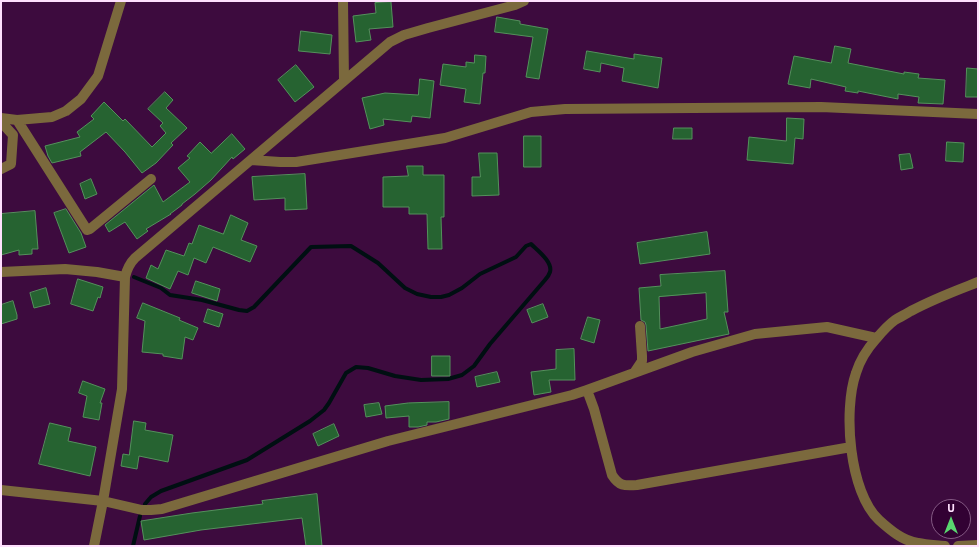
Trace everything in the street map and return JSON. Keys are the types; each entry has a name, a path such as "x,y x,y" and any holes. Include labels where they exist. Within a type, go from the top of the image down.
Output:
{"street":[{"path":"1,118 17,120 52,117 66,111 81,99 98,76 121,1"},
{"path":"343,1 344,81"},
{"path":"94,546 104,501 122,389 125,277 126,269 130,263 390,42 404,35 524,1"},
{"path":"251,160 296,162 446,138 531,112 565,109 821,107 978,114"},
{"path":"17,120 87,230 151,179"},
{"path":"1,122 13,135 11,164 1,169"},
{"path":"1,272 65,269 97,272 125,277"},
{"path":"945,546 911,542 892,531 878,519 868,506 858,485 851,447 849,425 851,391 856,372 863,356 876,338 895,320 927,302 978,282"},
{"path":"634,373 642,361 640,326"},
{"path":"1,490 104,501 142,510 162,509 388,440 572,395 692,352 755,334 827,327 876,338"},
{"path":"587,390 594,409 612,475 616,482 625,486 645,484 851,447"},
{"path":"958,546 978,545"}],"building":[{"path":"391,2 393,27 369,29 371,40 356,42 353,16 376,13 375,3"},
{"path":"497,17 520,21 520,24 548,29 539,79 526,77 533,37 495,32"},
{"path":"301,31 332,35 330,54 299,51"},
{"path":"835,46 851,49 848,63 904,74 904,72 919,74 918,78 945,80 943,104 918,103 919,97 898,94 898,99 858,91 858,93 845,91 846,87 811,79 810,88 788,84 794,56 831,63"},
{"path":"587,51 634,59 634,54 662,58 658,88 622,81 624,68 601,63 600,72 584,69"},
{"path":"475,55 486,56 480,104 464,102 466,89 440,85 443,64 466,67 466,62 474,63"},
{"path":"296,65 314,87 295,102 278,80"},
{"path":"967,68 978,69 978,97 966,97"},
{"path":"420,79 434,81 430,118 412,116 411,122 383,119 384,125 370,129 362,98 385,93 418,95"},
{"path":"165,92 173,100 166,108 187,128 171,143 173,145 156,163 142,173 106,132 80,152 81,156 52,163 45,146 80,137 77,132 94,119 91,116 104,102 123,121 125,119 152,147 166,133 160,126 163,123 148,109"},
{"path":"787,118 804,119 803,139 795,138 793,164 747,160 749,137 786,141"},
{"path":"674,128 692,128 692,139 673,139"},
{"path":"232,134 245,149 233,159 232,157 211,180 171,214 146,229 148,231 137,239 125,222 109,232 105,225 154,185 163,202 190,182 178,168 190,158 187,156 200,142 211,153"},
{"path":"524,136 541,136 541,167 524,167"},
{"path":"947,142 964,143 963,162 946,161"},
{"path":"479,153 497,153 499,195 472,196 472,177 480,177"},
{"path":"910,154 913,168 901,170 899,155"},
{"path":"407,166 423,166 423,175 444,175 444,217 441,217 442,249 428,249 427,214 409,214 409,207 383,207 383,177 408,176"},
{"path":"305,174 307,209 285,210 285,198 254,200 252,177"},
{"path":"91,179 97,194 85,199 80,184"},
{"path":"66,209 81,233 86,247 69,253 54,213"},
{"path":"35,211 38,249 32,249 32,254 19,255 19,250 1,255 1,214"},
{"path":"231,215 248,223 241,240 257,246 250,262 213,247 206,263 194,258 188,275 178,271 170,289 146,278 151,265 158,269 166,250 184,256 189,243 192,244 199,225 223,234"},
{"path":"707,232 710,254 640,264 637,243"},
{"path":"725,271 728,312 724,312 729,334 648,351 646,325 645,322 641,320 639,288 661,286 660,275","holes":["706,293 707,319 660,329 659,297"]},
{"path":"78,279 103,287 100,298 98,297 93,311 71,304"},
{"path":"196,281 220,289 217,301 192,293"},
{"path":"46,288 50,304 34,308 30,293"},
{"path":"13,301 17,319 1,324 1,305"},
{"path":"143,303 180,318 179,320 198,328 193,340 185,337 182,359 163,356 163,354 142,352 145,321 137,318"},
{"path":"543,304 548,317 532,323 527,310"},
{"path":"208,309 223,314 219,327 204,322"},
{"path":"588,317 600,320 594,343 581,339"},
{"path":"574,349 575,380 549,380 551,392 534,395 531,372 556,369 556,350"},
{"path":"432,356 450,356 450,376 432,376"},
{"path":"497,372 500,382 477,387 475,377"},
{"path":"83,381 105,389 100,403 102,403 99,420 83,417 87,396 79,393"},
{"path":"449,402 449,419 436,422 427,422 427,425 409,427 409,416 386,418 385,406 408,403"},
{"path":"379,403 382,414 366,417 364,405"},
{"path":"134,421 146,423 145,430 173,435 168,462 139,456 137,469 121,466 123,454 129,455"},
{"path":"50,423 71,428 68,441 96,447 90,476 39,464"},
{"path":"334,424 339,436 318,446 313,434"},
{"path":"317,494 322,546 306,546 302,518 201,530 144,540 141,521 263,504 262,501"}],"waterway":[{"path":"134,277 161,288 170,295 202,300 247,311 254,307 311,247 351,246 378,263 405,288 417,294 431,297 449,295 462,288 480,274 516,257 526,246 531,244 544,256 550,268 550,273 490,344 474,366 462,375 448,379 421,380 395,376 368,368 356,367 346,373 324,410 310,421 247,460 161,491 151,497 145,504"},
{"path":"133,546 140,516"}]}
